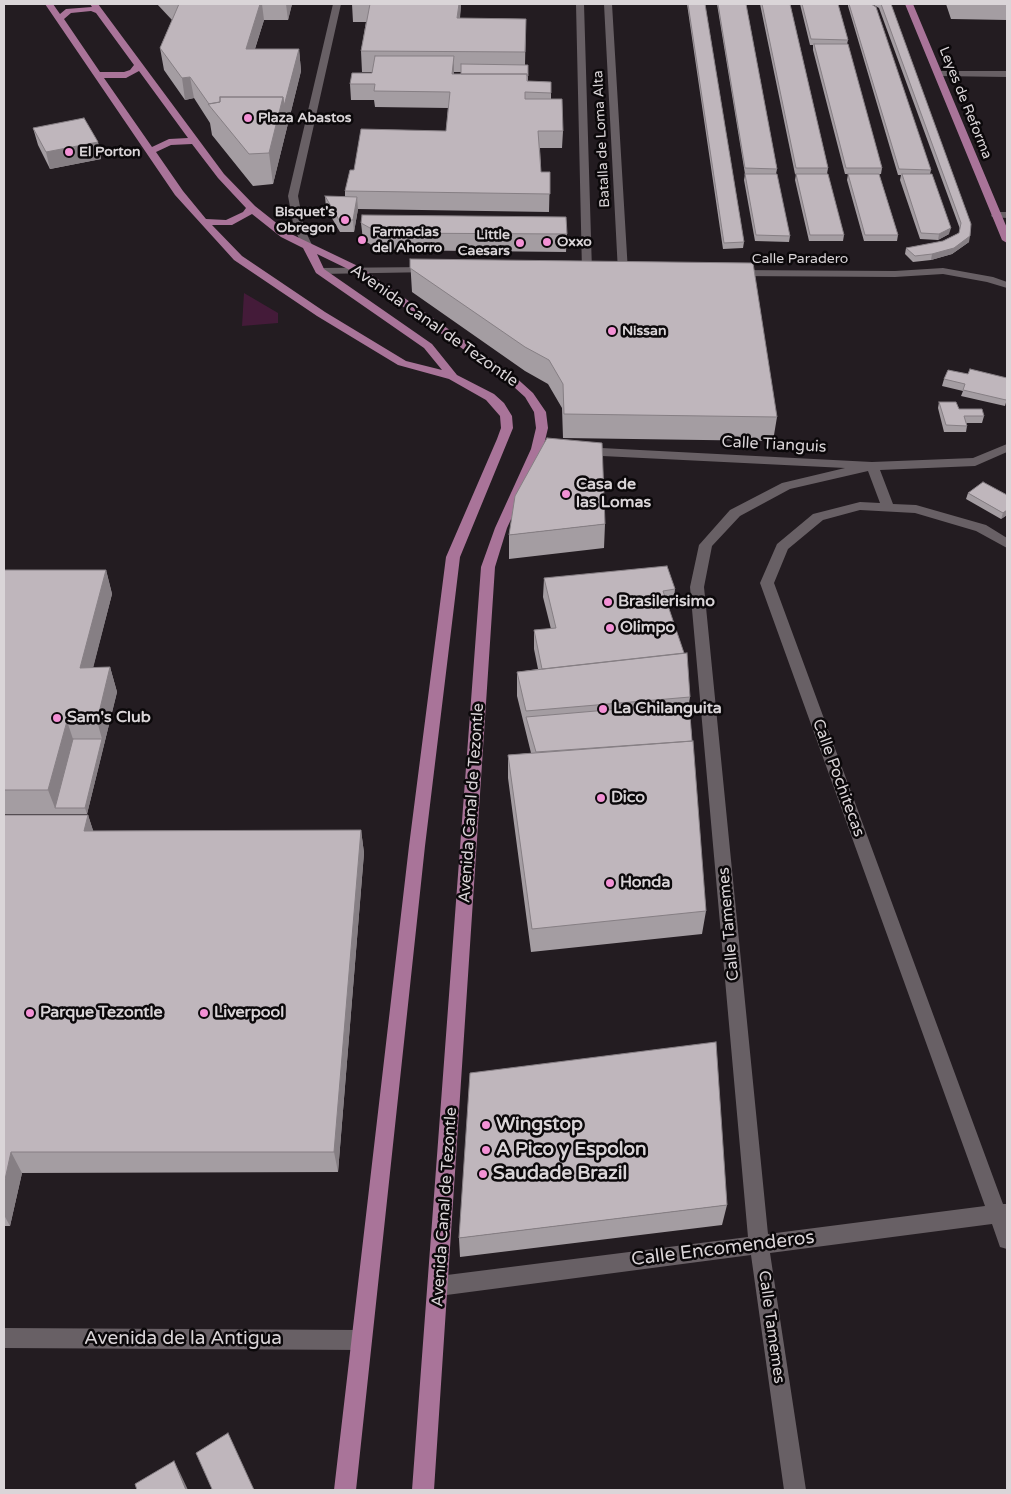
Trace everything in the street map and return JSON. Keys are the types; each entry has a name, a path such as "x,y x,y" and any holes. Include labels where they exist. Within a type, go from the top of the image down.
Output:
{"main road":[{"name":"Avenida Canal de Tezontle","path":"49,4 150,151 203,222 238,258 321,314 402,363 453,377 490,397 500,406 506,416 507,428 453,557 417,846 345,1490"},
{"name":"Leyes de Reforma","path":"909,4 1002,215 1007,240"},
{"name":"Avenida Canal de Tezontle","path":"97,8 221,176 251,208 285,235 358,270 508,376 529,395 540,412 542,450 501,528 488,566 439,1286 423,1490"},
{"path":"59,19 63,14 74,10 97,8"},
{"path":"97,74 108,76 126,75 133,72 139,65"},
{"path":"150,151 169,142 195,141"},
{"path":"203,222 228,223 247,214 251,208"},
{"name":"Avenida Canal de Tezontle","path":"308,247 320,270 428,346 453,377"}],"street":[{"path":"308,247 299,228 293,196 337,4"},
{"name":"Batalla de Loma Alta","path":"580,4 587,271"},
{"name":"Batalla de Loma Alta","path":"608,4 623,272"},
{"path":"939,73 1007,74"},
{"path":"320,270 438,270"},
{"name":"Calle Paradero","path":"720,273 895,274 943,271 989,279 1007,285"},
{"name":"Calle Tianguis","path":"567,451 872,466 975,462 1007,448"},
{"path":"872,466 888,508"},
{"name":"Calle Tamemes","path":"795,1490 760,1245 697,587 706,545 735,513 786,486 872,466"},
{"name":"Calle Pochitecas","path":"1007,544 981,528 916,510 860,506 818,517 782,547 767,583 1002,1214 1007,1240"},
{"name":"Calle Encomenderos","path":"439,1286 1002,1214"},
{"name":"Avenida de la Antigua","path":"4,1338 362,1340"}],"shaded area":[{"path":"244,293 278,313 278,323 242,326"}],"building":[{"path":"179,4 260,4 246,49 299,49 284,106 283,97 220,97 220,102 209,104 190,77 182,78 160,48"},
{"path":"370,4 459,4 457,18 526,19 525,52 361,51"},
{"path":"688,4 705,4 744,242 724,243"},
{"path":"718,4 746,4 777,169 745,168"},
{"path":"762,4 790,4 828,168 796,168"},
{"path":"802,4 838,4 848,40 811,39"},
{"path":"849,4 871,4 876,7 931,170 899,169"},
{"path":"881,4 891,4 971,224 970,236 954,248 932,254 915,256 906,248 943,241 959,233 961,223"},
{"path":"814,44 848,44 882,168 846,168"},
{"path":"375,56 454,56 452,74 527,74 527,81 551,82 551,93 525,92 525,99 562,99 563,131 538,131 541,172 550,172 550,194 345,191 350,170 354,170 361,129 446,131 450,92 374,91 375,84 350,84 352,73 372,73"},
{"path":"461,64 528,65 528,76 527,74 461,74"},
{"path":"220,97 283,97 269,153 249,154 208,104 220,102"},
{"path":"84,118 98,142 46,152 33,128"},
{"path":"745,174 777,174 790,236 756,235"},
{"path":"796,174 828,174 844,235 810,235"},
{"path":"848,174 879,174 898,235 865,235"},
{"path":"902,174 932,174 951,228 939,234 921,233"},
{"path":"325,196 357,197 353,220 339,220"},
{"path":"362,215 566,217 567,234 379,233 361,223"},
{"name":"Nissan","path":"410,259 753,263 777,417 564,414 563,384 549,360 525,347 410,268"},
{"path":"970,369 1007,378 1006,400 963,390 965,384 944,379 948,370 968,374"},
{"path":"939,402 956,402 959,409 982,409 984,416 964,416 967,426 946,425"},
{"name":"Casa de las Lomas","path":"547,438 602,443 605,524 509,535 515,496"},
{"path":"983,482 1007,495 1007,510 1003,513 968,493"},
{"path":"667,566 675,589 663,591 684,653 542,669 534,630 556,628 544,578"},
{"name":"Sam's Club","path":"4,570 106,570 80,668 110,667 97,721 67,721 48,790 4,790"},
{"path":"687,653 690,697 526,711 517,672"},
{"path":"689,703 692,741 536,752 526,717"},
{"path":"73,739 102,739 85,808 55,808"},
{"path":"693,741 706,911 532,929 508,755"},
{"name":"Liverpool","path":"4,815 88,815 84,831 361,830 334,1152 11,1152 4,1184"},
{"path":"716,1042 727,1205 459,1238 470,1073"},
{"path":"228,1433 254,1490 209,1490 212,1489 196,1453"},
{"path":"174,1461 186,1490 137,1490 135,1484"}],"place":[{"name":"Plaza Abastos","path":"248,118"},
{"name":"El Porton","path":"69,152"},
{"name":"Bisquet's Obregon","path":"345,220"},
{"name":"Farmacias del Ahorro","path":"362,240"},
{"name":"Oxxo","path":"547,242"},
{"name":"Little Caesars","path":"520,243"},
{"name":"Nissan","path":"612,331"},
{"name":"Casa de las Lomas","path":"566,494"},
{"name":"Brasilerisimo","path":"608,602"},
{"name":"Olimpo","path":"610,628"},
{"name":"La Chilanguita","path":"603,709"},
{"name":"Sam's Club","path":"57,718"},
{"name":"Dico","path":"601,798"},
{"name":"Honda","path":"610,883"},
{"name":"Parque Tezontle","path":"30,1013"},
{"name":"Liverpool","path":"204,1013"},
{"name":"Wingstop","path":"486,1125"},
{"name":"A Pico y Espolon","path":"486,1150"},
{"name":"Saudade Brazil","path":"483,1174"}]}
